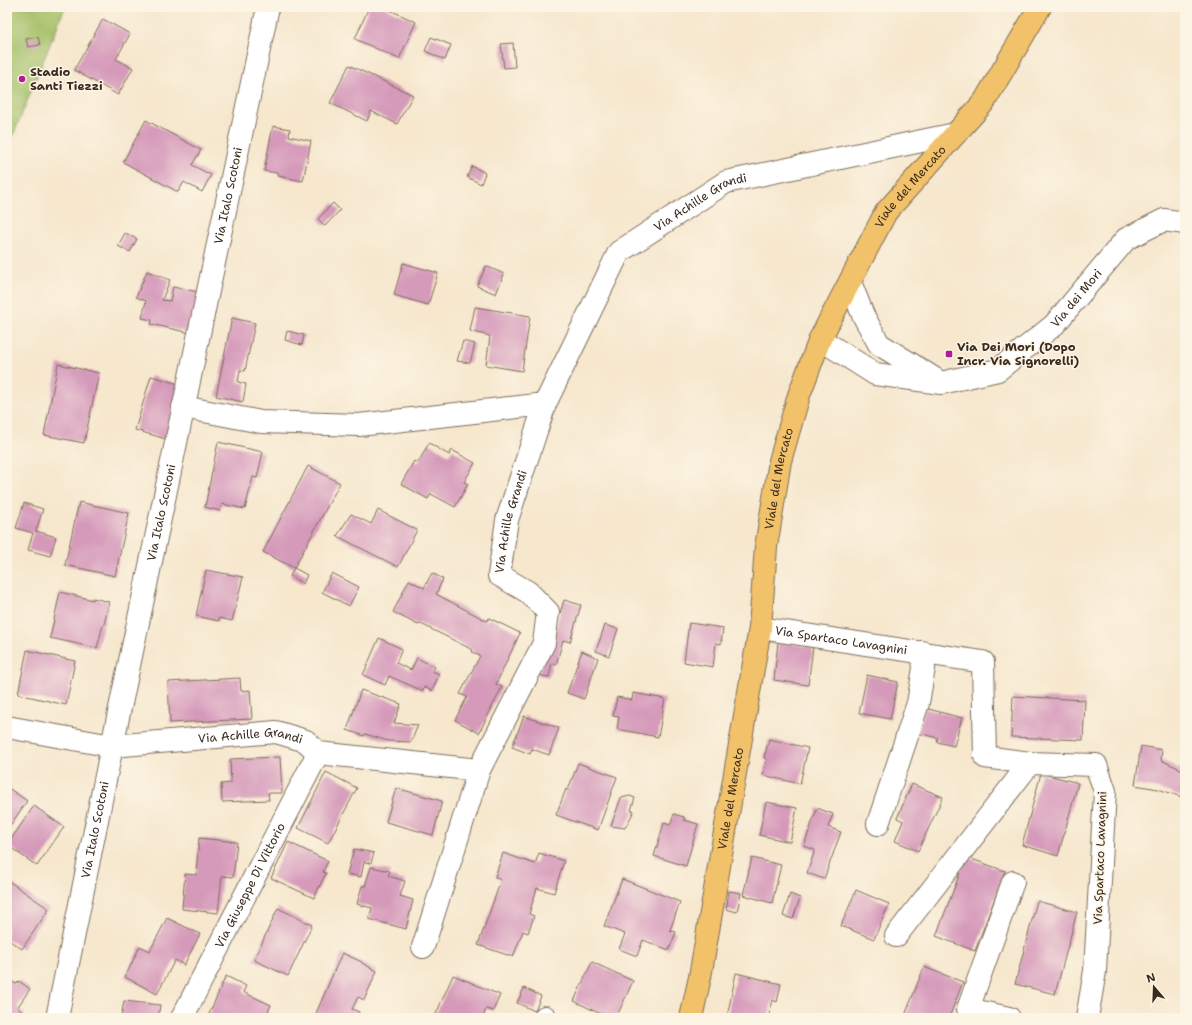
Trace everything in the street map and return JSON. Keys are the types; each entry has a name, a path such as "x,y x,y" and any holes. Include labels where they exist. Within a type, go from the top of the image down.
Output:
{"main road":[{"name":"Viale del Mercato","path":"691,1018 700,977 760,628 766,547 780,461 799,395 820,339 886,212 984,102 1040,7"}],"street":[{"name":"Via Italo Scotoni","path":"57,1018 112,746 268,7"},
{"name":"Via Achille Grandi","path":"423,947 479,770 544,643 548,612 528,592 499,575 507,520 545,404 618,252 726,182 955,134"},
{"name":"Via dei Mori","path":"820,339 876,374 941,383 998,370 1054,325 1126,239 1164,220 1185,223"},
{"path":"850,282 863,315 879,344 941,383"},
{"path":"183,407 261,422 359,425 545,404"},
{"name":"Via Spartaco Lavagnini","path":"760,628 983,662 985,757 1030,763 1096,765 1105,791 1095,971 1086,1018"},
{"name":"Via Spartaco Lavagnini","path":"878,824 918,703 924,668 922,652"},
{"name":"Via Achille Grandi","path":"7,727 112,746 276,732 306,741 318,753 479,770"},
{"name":"Via Giuseppe Di Vittorio","path":"182,1018 318,753"},
{"path":"896,936 1030,763"},
{"path":"1009,1018 966,1013 1013,882"}],"green space":[{"name":"Stadio Santi Tiezzi","path":"7,7 65,7 7,151"}],"building":[{"path":"369,7 383,7 416,22 399,59 355,39"},
{"path":"103,19 130,34 116,59 133,68 118,95 74,70"},
{"path":"38,37 40,45 28,47 26,39"},
{"path":"431,37 451,45 445,60 425,51"},
{"path":"513,43 515,67 504,68 501,44"},
{"path":"349,65 413,95 397,124 371,111 367,121 330,103"},
{"path":"146,120 201,150 192,165 211,175 202,192 184,182 178,192 123,162"},
{"path":"273,126 290,129 289,136 311,141 303,181 278,176 278,173 264,171"},
{"path":"472,166 485,173 481,184 467,177"},
{"path":"333,203 340,210 325,226 318,219"},
{"path":"125,233 137,239 130,252 118,246"},
{"path":"403,263 438,273 428,305 394,295"},
{"path":"486,266 504,274 496,294 477,286"},
{"path":"147,271 170,280 162,300 170,301 173,287 199,292 190,333 151,324 152,320 142,318 146,301 136,297"},
{"path":"475,307 530,316 522,371 486,365 490,336 470,331"},
{"path":"232,318 255,323 245,371 240,370 238,382 246,384 243,402 216,396"},
{"path":"287,331 304,335 302,345 285,340"},
{"path":"463,341 475,344 470,363 457,361"},
{"path":"58,364 99,373 84,443 44,435"},
{"path":"151,376 182,385 166,439 135,430"},
{"path":"218,442 263,452 257,478 253,477 245,509 222,504 220,511 205,507"},
{"path":"429,443 449,455 452,450 475,463 464,482 468,484 455,507 431,494 428,499 401,484 414,461 418,463"},
{"path":"308,466 340,483 294,568 263,552"},
{"path":"79,502 129,513 115,576 65,565"},
{"path":"24,503 43,509 36,531 56,537 50,556 28,550 33,533 16,528"},
{"path":"378,510 417,530 398,567 337,536 351,514 371,524"},
{"path":"294,568 307,575 303,584 290,576"},
{"path":"206,570 243,577 232,621 219,618 219,621 196,616"},
{"path":"332,573 359,587 349,606 322,592"},
{"path":"432,573 443,579 436,594 487,621 489,618 520,633 496,684 502,687 479,733 455,720 467,697 460,694 480,656 472,652 473,650 419,623 418,625 393,612 409,580 424,588"},
{"path":"60,592 93,600 93,598 109,602 97,648 50,638"},
{"path":"564,600 581,605 570,642 563,640 556,665 552,663 549,677 538,675 553,637"},
{"path":"689,623 723,628 721,644 716,643 713,667 684,662"},
{"path":"605,625 618,629 609,656 596,651"},
{"path":"379,638 402,649 396,663 411,670 417,658 435,667 432,671 439,674 432,691 424,687 423,691 389,676 385,685 363,675"},
{"path":"778,642 813,647 808,685 774,680"},
{"path":"27,650 75,661 66,705 18,694"},
{"path":"582,651 598,658 584,699 567,693"},
{"path":"867,675 898,682 890,719 859,713"},
{"path":"240,678 241,691 250,690 252,719 170,723 168,682"},
{"path":"361,690 401,704 394,723 418,725 411,742 388,741 365,734 364,736 347,730"},
{"path":"633,693 665,699 658,737 617,729 619,717 613,716 617,697 632,700"},
{"path":"1013,696 1085,700 1083,740 1011,737"},
{"path":"925,708 962,718 954,746 937,742 938,738 918,733"},
{"path":"524,716 559,728 549,755 532,749 530,754 512,747"},
{"path":"769,739 808,748 800,784 763,775 767,759 764,758"},
{"path":"1141,746 1162,750 1161,760 1185,771 1185,798 1158,789 1135,785"},
{"path":"280,757 282,793 268,793 269,800 222,802 221,784 231,783 230,759"},
{"path":"578,763 617,777 598,830 556,815 566,789 568,790"},
{"path":"326,772 357,788 328,843 298,828"},
{"path":"1041,773 1078,783 1058,856 1022,845"},
{"path":"912,784 943,797 918,851 895,841 903,821 897,818"},
{"path":"7,787 27,801 7,830"},
{"path":"396,788 442,801 433,835 386,822"},
{"path":"630,796 635,798 631,810 634,811 625,828 611,826 621,798"},
{"path":"766,802 797,808 790,842 759,835"},
{"path":"34,806 64,827 37,866 7,845"},
{"path":"817,808 833,814 828,827 841,832 824,879 807,873 815,850 804,846"},
{"path":"674,814 684,817 684,820 698,824 686,866 654,856 664,823 670,825"},
{"path":"199,838 237,842 233,877 222,876 218,913 182,909 185,874 196,875"},
{"path":"288,842 328,861 323,872 326,873 314,898 271,878"},
{"path":"354,849 374,853 371,863 364,862 361,877 347,874"},
{"path":"503,853 535,864 539,853 564,861 554,893 537,888 529,914 534,916 528,933 523,931 513,957 478,945 501,880 495,877"},
{"path":"966,857 1005,871 975,951 936,936"},
{"path":"752,858 781,865 772,903 743,895"},
{"path":"371,867 390,871 388,876 405,881 400,896 413,900 406,929 369,919 372,908 357,904 362,886 365,886"},
{"path":"622,879 680,902 670,930 676,932 669,950 643,940 637,956 619,949 625,934 604,926"},
{"path":"7,880 49,909 22,949 7,939"},
{"path":"856,890 889,904 874,939 841,926"},
{"path":"729,891 741,893 737,912 726,909"},
{"path":"790,894 800,898 793,919 783,916"},
{"path":"1037,901 1077,912 1055,994 1015,984"},
{"path":"278,908 312,925 288,976 254,960"},
{"path":"167,918 200,934 184,965 175,960 157,994 125,977 140,946 150,951"},
{"path":"342,953 377,971 364,1000 358,997 352,1009 359,1012 357,1018 314,1018"},
{"path":"592,962 633,981 616,1018 609,1018 574,1001"},
{"path":"924,967 963,982 949,1018 904,1018"},
{"path":"736,973 781,984 777,1002 773,1000 768,1018 727,1017"},
{"path":"453,975 500,995 493,1011 486,1009 483,1018 445,1018 436,1014"},
{"path":"226,976 246,986 243,992 271,1005 265,1018 235,1018 231,1016 230,1018 218,1018 209,1014"},
{"path":"7,978 16,984 19,981 30,989 17,1008 25,1013 22,1018 7,1018"},
{"path":"524,988 541,996 535,1011 517,1003"},
{"path":"124,1001 160,1005 158,1018 121,1018"}],"place":[{"name":"Stadio Santi Tiezzi","path":"22,79"},
{"name":"Via Dei Mori (Dopo Incr. Via Signorelli)","path":"949,354"}]}
